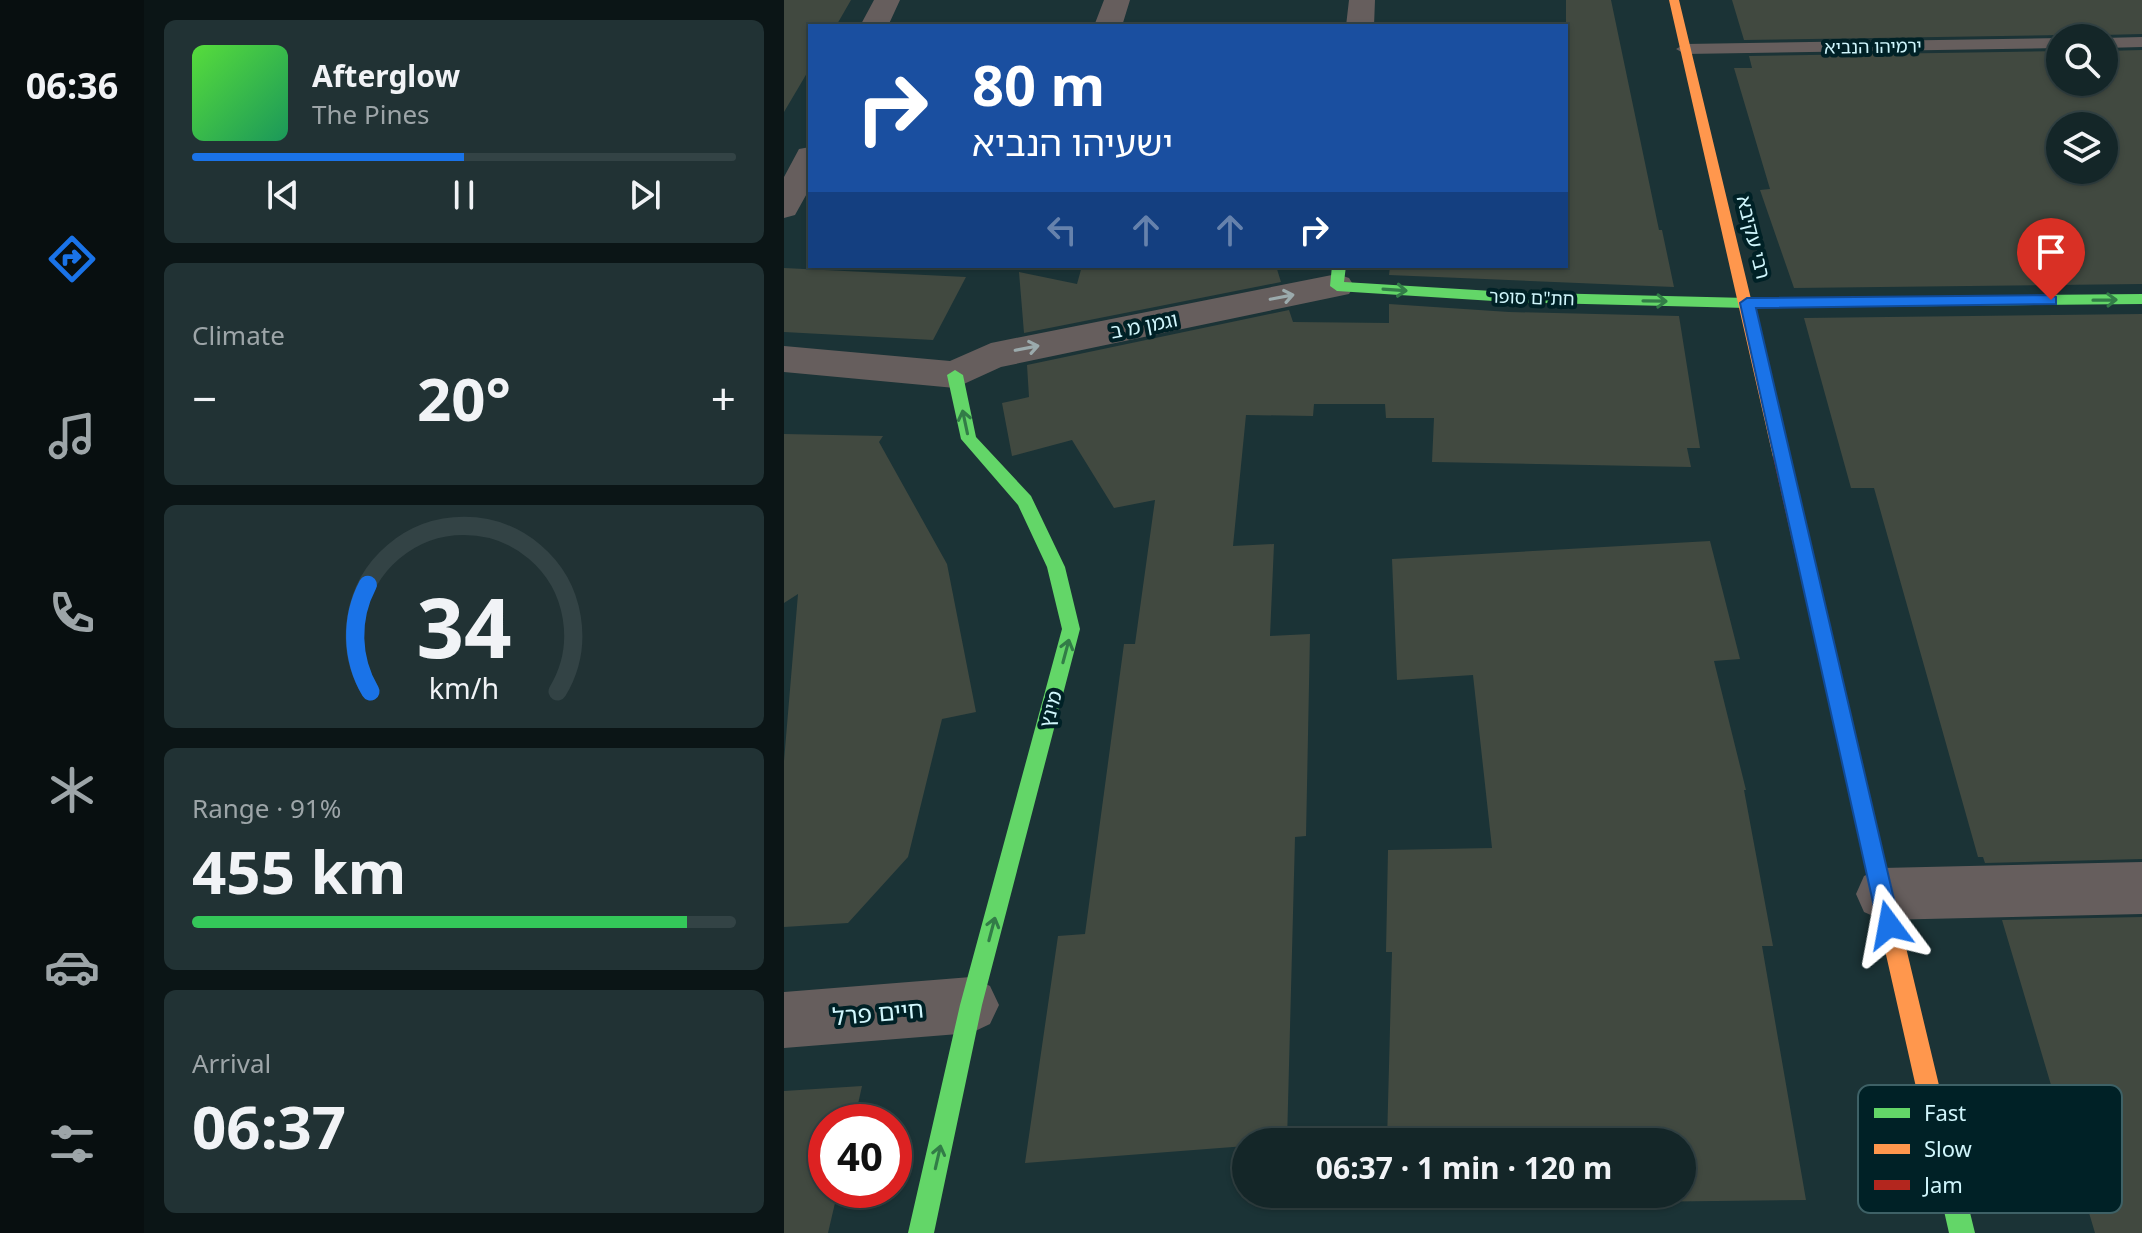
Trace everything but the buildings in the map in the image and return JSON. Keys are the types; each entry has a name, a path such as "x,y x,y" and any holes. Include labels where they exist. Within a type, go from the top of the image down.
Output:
{"street":[{"path":"875,24 887,0"},
{"path":"1109,24 1117,0"},
{"path":"1360,24 1362,0"},
{"name":"רבי עקיבא","path":"1674,0 1927,1085"},
{"path":"784,208 808,160"},
{"name":"חת\"ם סופר","path":"1338,276 1509,297 1747,303 2142,299"},
{"name":"וגמן מ ב","path":"955,375 991,356 1338,276"},
{"path":"784,359 955,375"},
{"name":"מינץ","path":"921,1233 971,1005 1071,629 1056,567 1025,501 969,439 955,375"},
{"path":"1882,894 2142,888"},
{"name":"חיים פרל","path":"784,1020 971,1005"},
{"name":"רבי עקיבא","path":"1957,1213 1962,1233"}],"lane":[{"path":"2118,43 2142,42"},
{"name":"ירמיהו הנביא","path":"1685,49 2046,43"}],"traffic: fast":[{"path":"1339,268 1337,286 1509,297 1747,303 2142,299"},
{"path":"921,1233 971,1005 1071,629 1056,567 1025,501 969,439 955,375"},
{"path":"1957,1213 1962,1233"}],"traffic: slow":[{"path":"1674,0 1781,457"},
{"path":"1831,672 1927,1085"}],"traffic: jam":[{"path":"1781,457 1831,672"}],"route":[{"path":"1889,925 1747,303 2051,300"}]}
